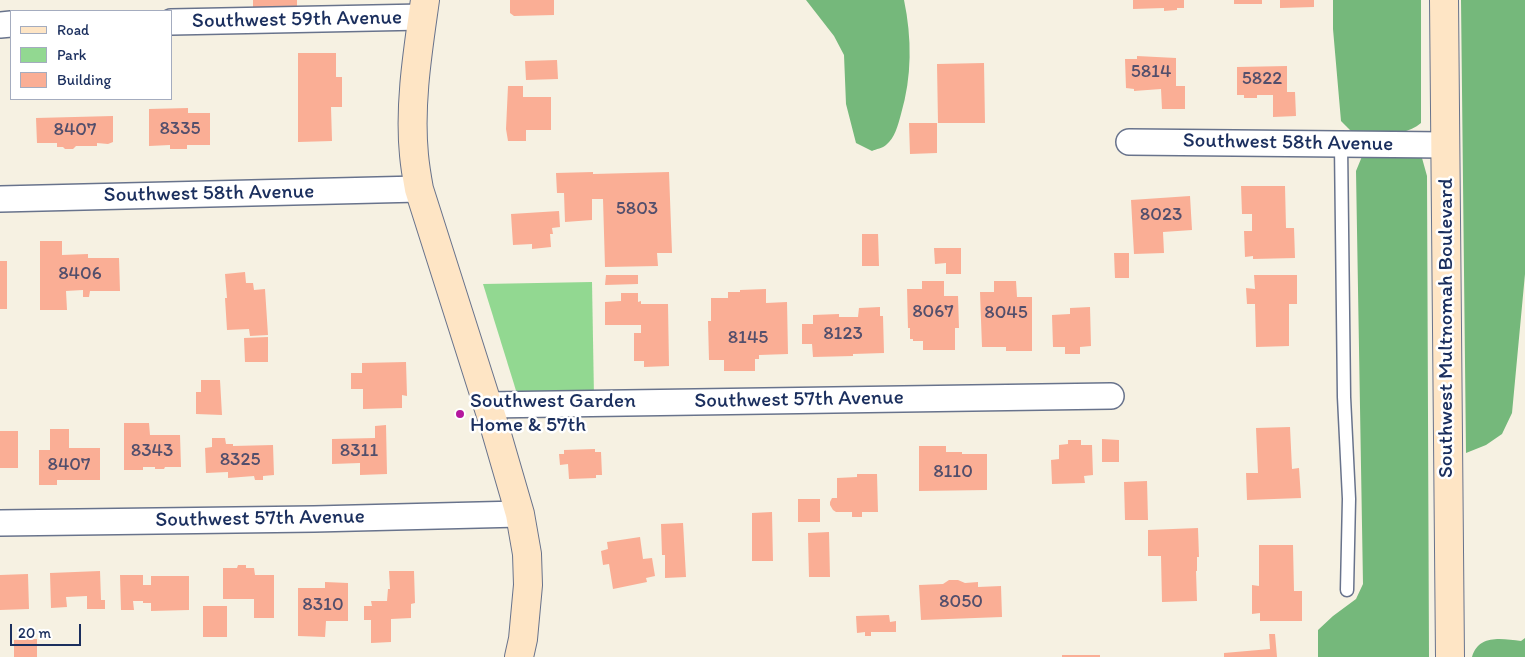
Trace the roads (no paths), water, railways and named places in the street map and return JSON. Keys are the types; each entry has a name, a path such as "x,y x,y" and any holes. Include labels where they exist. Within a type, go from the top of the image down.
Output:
{"street":[{"name":"Southwest Multnomah Boulevard","path":"1444,0 1450,657"},
{"name":"Southwest 59th Avenue","path":"172,22 424,9"},
{"path":"424,9 418,51 413,120 414,154 419,190 520,514 527,554 528,585 523,639 519,657"},
{"name":"Southwest 58th Avenue","path":"1129,142 1446,145"},
{"name":"Southwest 58th Avenue","path":"0,199 419,190"},
{"name":"Southwest 57th Avenue","path":"487,405 1110,396"},
{"name":"Southwest 57th Avenue","path":"0,523 520,514"}],"lane":[{"path":"1342,144 1344,397 1349,499 1347,590"}],"place":[{"name":"Southwest Garden Home & 57th","path":"460,414"}]}
